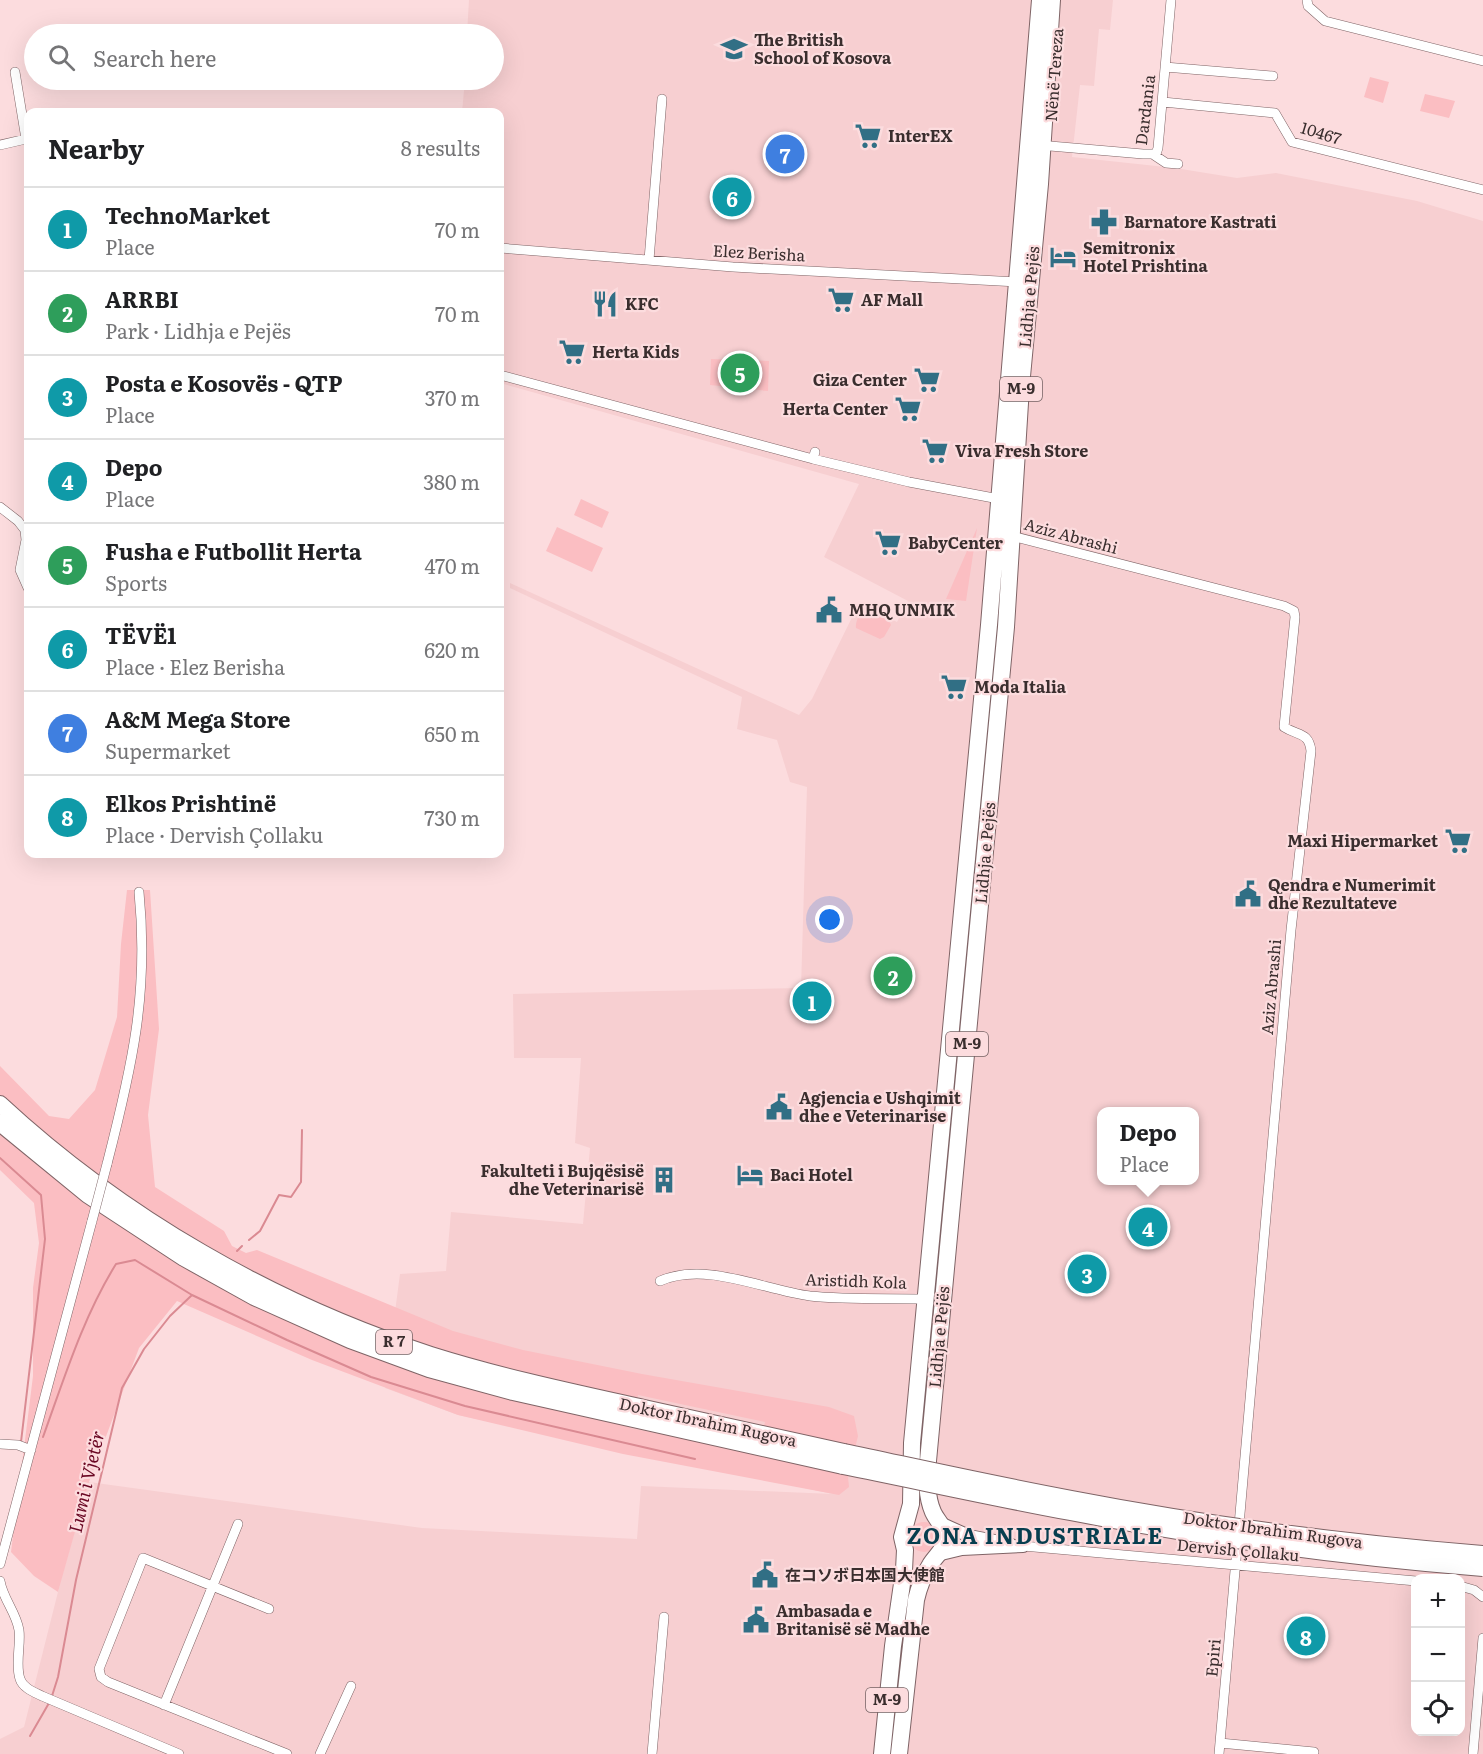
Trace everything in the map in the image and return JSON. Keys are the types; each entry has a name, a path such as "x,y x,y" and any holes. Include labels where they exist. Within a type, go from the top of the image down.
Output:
{"highway":[{"name":"Nënë Tereza","path":"1040,0 1042,149"},
{"name":"Nënë Tereza","path":"1042,149 1053,40 1052,0"},
{"name":"Lidhja e Pejës","path":"899,1754 916,1600 921,1582 942,1550 946,1536 929,1501 928,1461 1003,662 1027,308 1042,149"},
{"name":"Lidhja e Pejës","path":"882,1754 893,1646 902,1586 905,1550 902,1537 912,1489 912,1443 967,872 1018,279 1042,149"},
{"name":"Doktor Ibrahim Rugova","path":"0,1104 94,1182 219,1263 261,1285 357,1328 431,1355 504,1376 1070,1512 1185,1532 1373,1558 1483,1568"},
{"name":"Doktor Ibrahim Rugova","path":"0,1123 88,1195 184,1258 254,1297 350,1340 429,1370 479,1384 843,1459 1072,1499 1198,1520 1374,1544 1483,1554"},
{"path":"893,1646 896,1528 912,1443"},
{"path":"906,1525 920,1516 926,1516 938,1522"},
{"path":"905,1550 919,1559 930,1559 936,1556"}],"street":[{"name":"Nënë Tereza","path":"1023,134 1033,0"},
{"name":"Nënë Tereza","path":"1053,40 1059,0"},
{"name":"Dardania","path":"1042,149 1154,155 1158,148 1171,0"},
{"path":"1307,0 1308,6 1325,21 1483,61"},
{"path":"1166,67 1273,76"},
{"path":"15,72 24,127"},
{"path":"649,260 662,99"},
{"name":"10467","path":"1163,102 1275,112 1292,142 1483,190"},
{"name":"Lidhja e Pejës","path":"1018,279 1012,266 1023,134"},
{"path":"0,145 24,139"},
{"path":"1154,155 1166,163 1178,164"},
{"name":"Elez Berisha","path":"504,249 733,267 1018,279"},
{"path":"504,376 814,455 920,485 999,499"},
{"path":"0,507 24,529"},
{"name":"Aziz Abrashi","path":"1012,536 1284,606 1294,611 1284,727 1305,736 1309,740 1311,751 1291,930 1236,1565"},
{"path":"24,550 20,570 24,579"},
{"path":"0,1564 130,1071 140,1010 142,956 139,892"},
{"name":"Aristidh Kola","path":"660,1281 678,1276 715,1276 758,1283 807,1296 926,1299"},
{"path":"0,1444 18,1445 31,1450"},
{"path":"938,1522 969,1536 1023,1546"},
{"path":"164,1705 238,1524"},
{"path":"936,1556 962,1549 987,1550 1023,1546"},
{"name":"Dervish Çollaku","path":"1023,1546 1411,1581"},
{"path":"268,1609 143,1558 100,1665 99,1673 108,1682 286,1754"},
{"name":"Epiri","path":"1219,1754 1236,1565"},
{"path":"0,1581 4,1596 17,1623 18,1671 23,1685 42,1696 179,1754"},
{"path":"1465,1587 1474,1590 1483,1597"},
{"path":"652,1754 664,1617"},
{"path":"1473,1754 1483,1638"},
{"path":"320,1754 351,1686"},
{"path":"1220,1743 1314,1752"}],"shaded area":[{"path":"469,0 1113,0 1110,30 1099,29 1094,86 1080,85 1072,157 1175,168 1237,178 1276,173 1417,201 1483,221 1483,1754 0,1754 0,1739 24,1727 62,1576 89,1482 422,1528 637,1539 641,1486 833,1494 458,1415 385,1388 400,1274 446,1271 451,1212 583,1224 590,1148 575,1143 581,1058 514,1058 513,994 801,988 807,787 790,782 777,740 737,729 742,697 510,588 510,583 799,715 812,699 859,603 897,622 908,601 824,557 859,484 504,384 504,108 462,108 464,90 504,90 504,24 468,24"},
{"path":"1370,77 1389,82 1383,103 1364,97"},
{"path":"1425,94 1455,101 1449,118 1420,111"},
{"path":"711,359 769,361 768,391 710,385"},
{"path":"581,499 609,512 602,528 574,515"},
{"path":"557,527 603,548 592,572 546,551"},
{"path":"977,528 966,601 946,599"},
{"path":"866,609 889,620 891,625 884,637 880,639 856,628 858,617"},
{"path":"127,890 150,890 159,1029 148,1115 155,1187 224,1231 232,1246 246,1253 257,1250 453,1331 523,1350 642,1374 829,1407 854,1416 858,1436 848,1477 849,1487 839,1495 623,1454 458,1415 312,1360 177,1301 139,1348 89,1482 58,1592 34,1576 11,1552 33,1376 33,1288 39,1243 34,1203 0,1170 0,1066 49,1116 69,1119 95,1090 117,1017","holes":["638,1395 765,1422 757,1453 630,1428"]},
{"path":"924,1522 935,1526 939,1537 935,1548 924,1552 913,1548 909,1537 913,1526"}],"waterway":[{"name":"Lumi i Vjetër","path":"249,1240 260,1231 279,1195 291,1197 301,1182 302,1130"},
{"path":"0,1158 41,1195 45,1239 21,1442"},
{"name":"Lumi i Vjetër","path":"237,1251 242,1246"},
{"path":"43,1437 75,1349 104,1284 116,1264 135,1260 192,1295 371,1377 465,1406 695,1459"},
{"name":"Lumi i Vjetër","path":"52,1696 58,1677 76,1580 122,1388 144,1349 170,1316 192,1295"},
{"name":"Lumi i Vjetër","path":"30,1736 49,1703"}],"place":[{"name":"The British School of Kosova","path":"734,49"},
{"name":"InterEX","path":"868,136"},
{"name":"A&M Mega Store","path":"785,154"},
{"name":"TËVË1","path":"732,197"},
{"name":"Barnatore Kastrati","path":"1104,222"},
{"name":"Semitronix Hotel Prishtina","path":"1063,257"},
{"name":"AF Mall","path":"841,300"},
{"name":"KFC","path":"605,304"},
{"name":"Herta Kids","path":"572,352"},
{"name":"Fusha e Futbollit Herta","path":"740,373"},
{"name":"Giza Center","path":"927,380"},
{"name":"Herta Center","path":"908,409"},
{"name":"Viva Fresh Store","path":"935,451"},
{"name":"BabyCenter","path":"888,543"},
{"name":"MHQ UNMIK","path":"829,610"},
{"name":"Moda Italia","path":"954,687"},
{"name":"Maxi Hipermarket","path":"1458,841"},
{"name":"Qendra e Numerimit dhe Rezultateve","path":"1248,894"},
{"name":"ARRBI","path":"893,976"},
{"name":"TechnoMarket","path":"812,1001"},
{"name":"Agjencia e Ushqimit dhe e Veterinarise","path":"779,1107"},
{"name":"Baci Hotel","path":"750,1175"},
{"name":"Fakulteti i Bujqësisë dhe Veterinarisë","path":"664,1180"},
{"name":"Depo","path":"1148,1227"},
{"name":"Posta e Kosovës - QTP","path":"1087,1274"},
{"name":"在コソボ日本国大使館","path":"765,1575"},
{"name":"Ambasada e Britanisë së Madhe","path":"756,1620"},
{"name":"Elkos Prishtinë","path":"1306,1636"}],"district":[{"name":"ZONA INDUSTRIALE","path":"1035,1536"}]}
